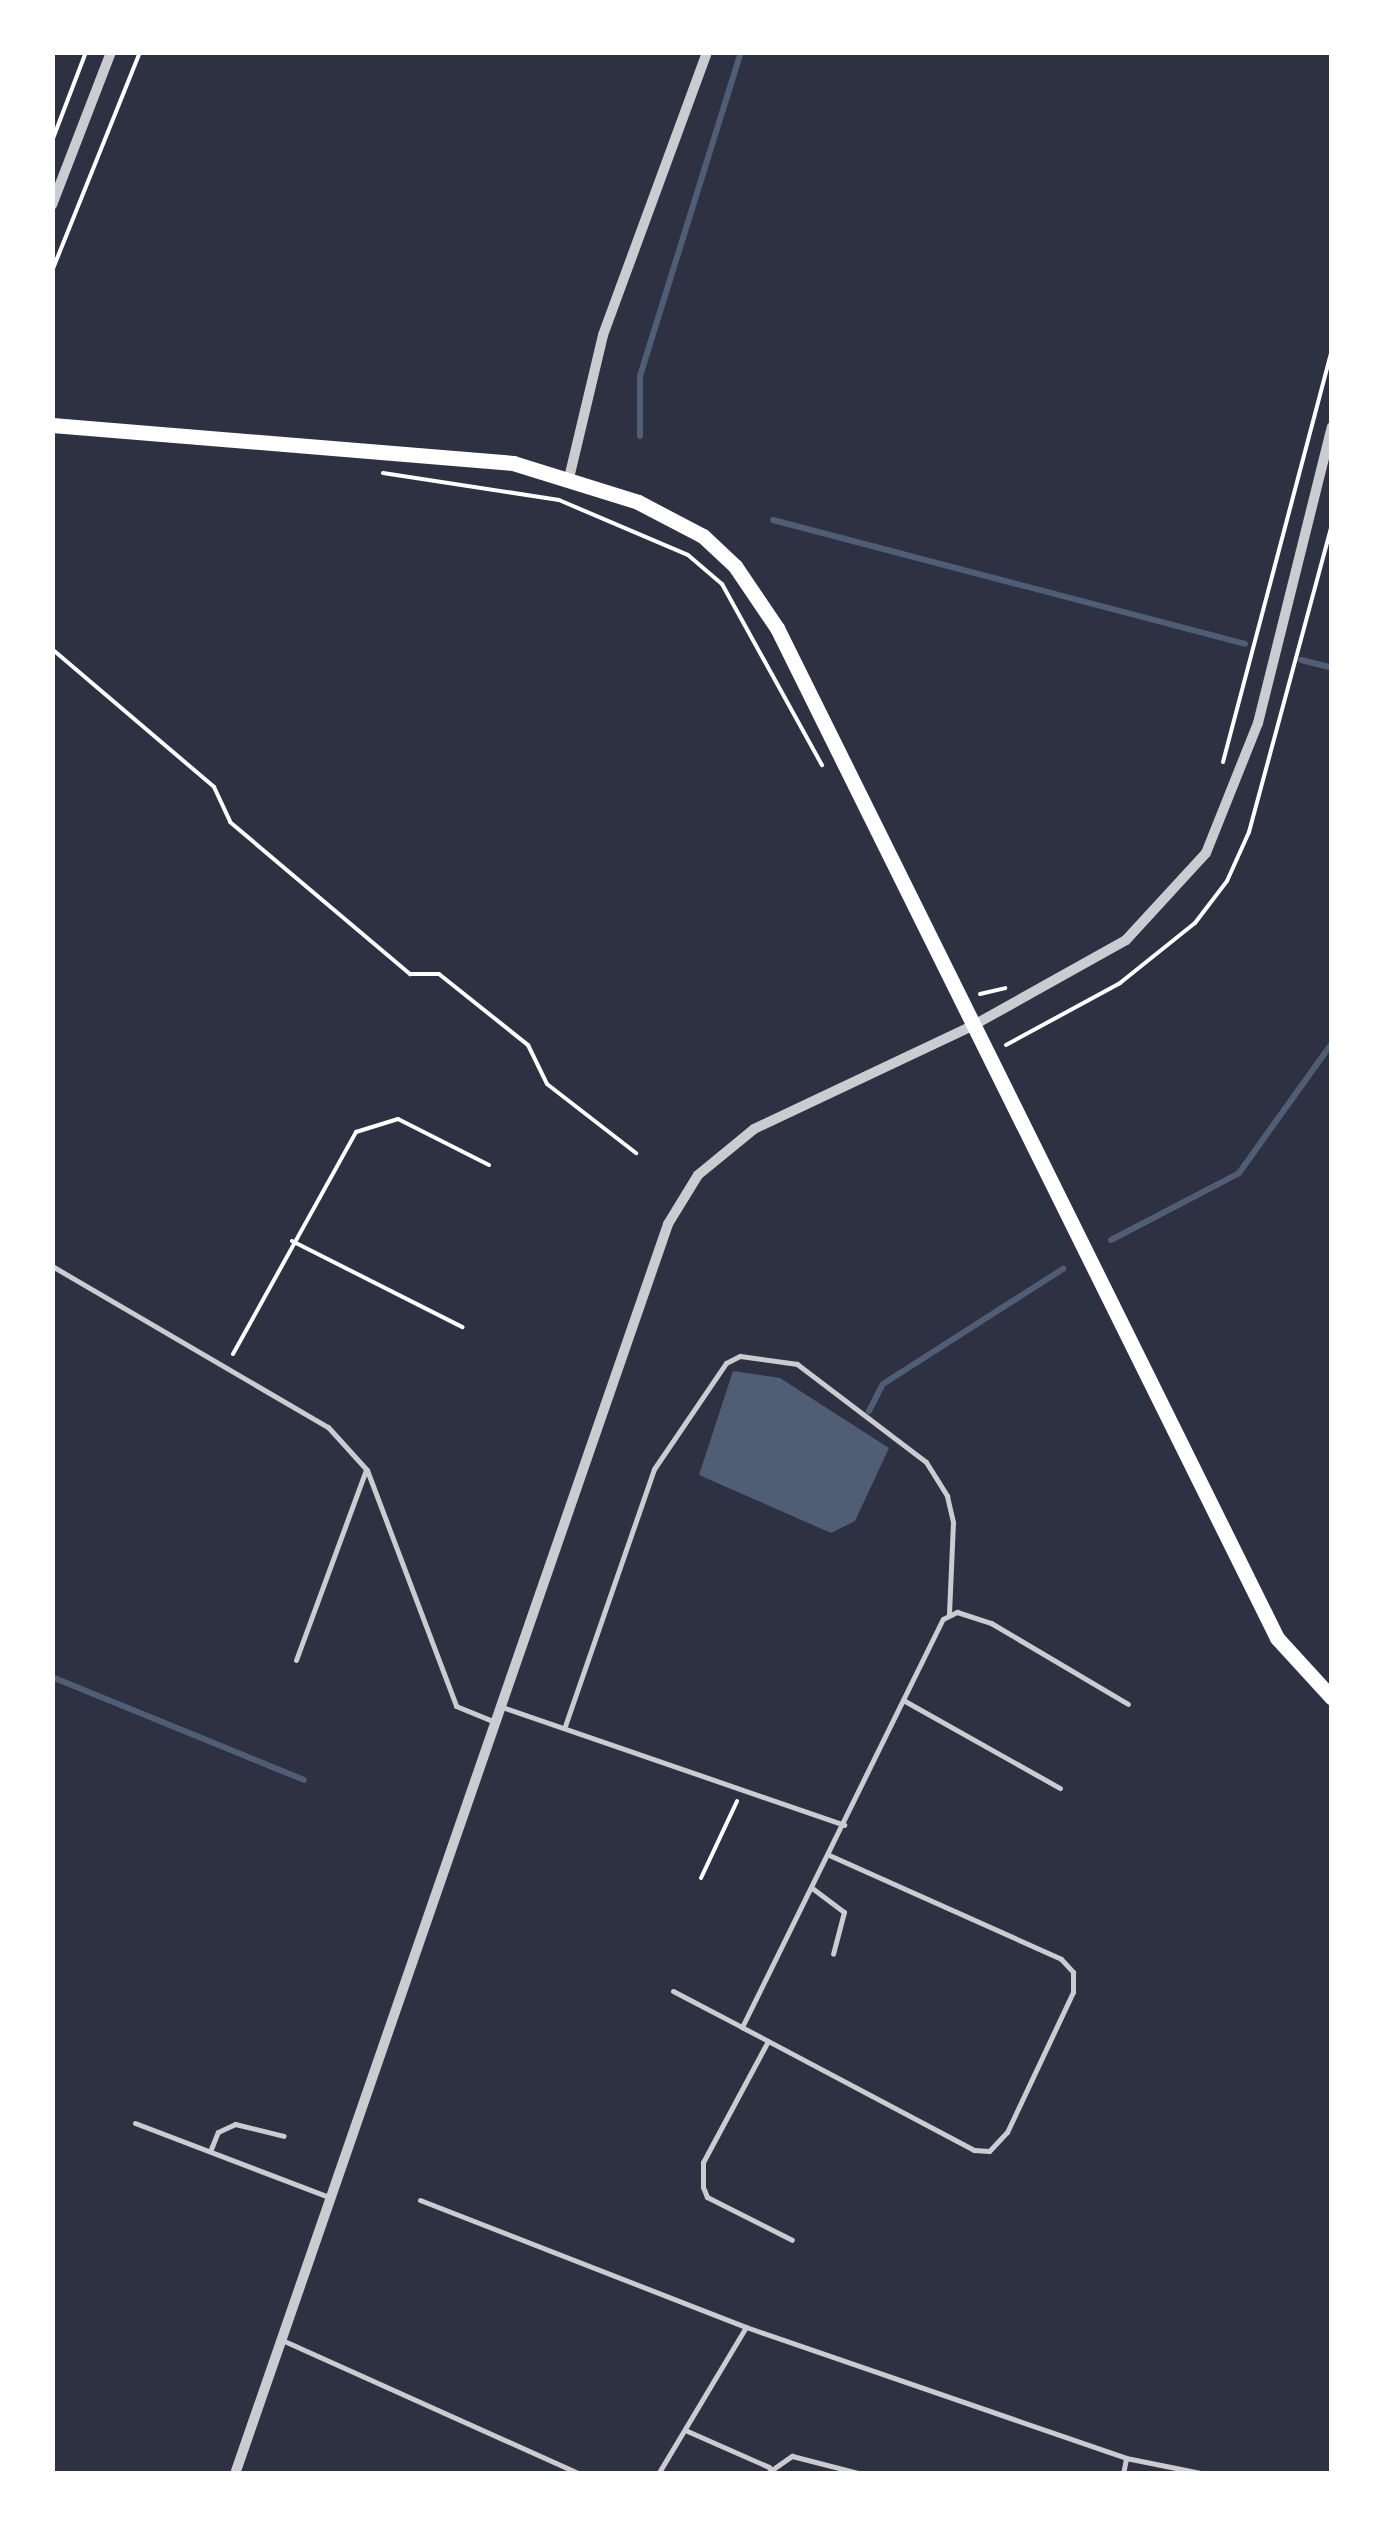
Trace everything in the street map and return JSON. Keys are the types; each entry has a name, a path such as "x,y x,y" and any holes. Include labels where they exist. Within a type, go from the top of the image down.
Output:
{"main road":[{"path":"52,425 443,453 569,478 638,502 703,536 735,566 777,628 1276,1638 1332,1698"}],"street":[{"path":"52,205 110,52"},
{"path":"569,478 603,335 706,52"},
{"path":"235,2474 668,1224 698,1175 754,1129 974,1025 1126,940 1206,853 1258,723 1332,427"}],"lane":[{"path":"52,1266 328,1427 367,1470 456,1706 496,1722"},
{"path":"566,1726 654,1470 726,1364 740,1356 797,1364 926,1462 947,1496 953,1522 949,1614 742,2027"},
{"path":"296,1660 367,1470"},
{"path":"949,1614 991,1623 1128,1704"},
{"path":"904,1700 1060,1788"},
{"path":"501,1707 566,1726 844,1826"},
{"path":"673,1990 974,2150 990,2151 1007,2132 1076,1980 1061,1959 829,1855"},
{"path":"812,1888 844,1912 833,1954"},
{"path":"768,2041 703,2162 703,2187 707,2198 792,2240"},
{"path":"135,2123 331,2198"},
{"path":"211,2149 218,2132 234,2124 284,2136"},
{"path":"420,2200 746,2327 1126,2458 1205,2474"},
{"path":"658,2474 746,2327"},
{"path":"282,2340 580,2474"},
{"path":"684,2430 767,2470 792,2456 862,2474"},
{"path":"1123,2474 1126,2458"}],"path":[{"path":"52,141 86,52"},
{"path":"52,271 140,52"},
{"path":"1222,766 1332,349"},
{"path":"368,471 559,500 688,555 722,584 826,772"},
{"path":"52,649 214,787 230,822 410,974 439,974 528,1045 548,1084 636,1153"},
{"path":"961,998 1006,988"},
{"path":"226,1367 292,1241 356,1132 398,1119 489,1165"},
{"path":"292,1241 462,1327"},
{"path":"701,1878 743,1788"}],"water":[{"path":"733,1371 780,1378 889,1448 855,1521 831,1533 699,1475"}],"waterway":[{"path":"640,436 640,376 741,52"},
{"path":"773,520 1245,644"},
{"path":"1301,660 1332,668"},
{"path":"1111,1240 1239,1173 1332,1043"},
{"path":"869,1411 883,1384 1063,1269"},
{"path":"52,1677 304,1780"}]}
